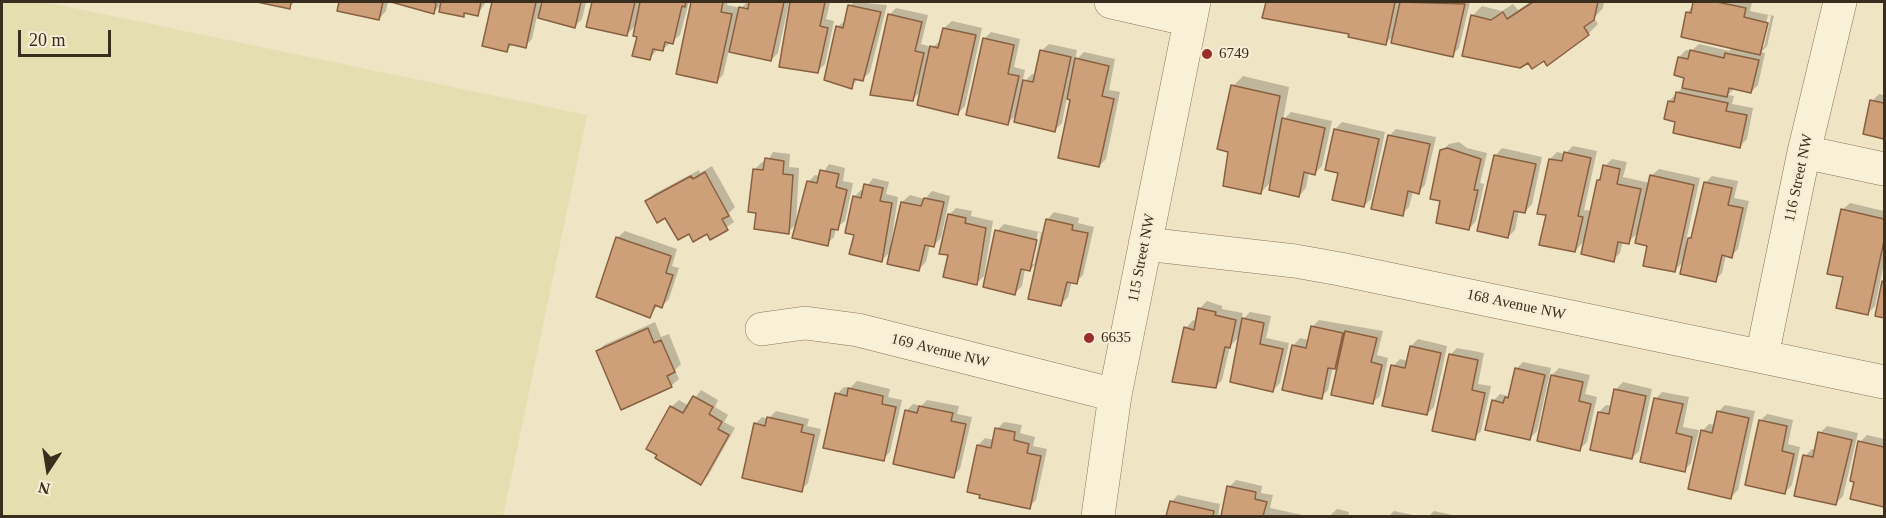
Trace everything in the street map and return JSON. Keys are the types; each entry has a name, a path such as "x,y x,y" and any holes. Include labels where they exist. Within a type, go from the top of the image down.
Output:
{"street":[{"path":"1111,2 1192,11"},
{"name":"116 Street NW","path":"1762,356 1804,152 1840,2"},
{"name":"115 Street NW","path":"1098,516 1115,395 1192,11"},
{"path":"1804,152 1884,169"},
{"name":"168 Avenue NW","path":"1145,243 1295,261 1340,269 1884,382"},
{"name":"169 Avenue NW","path":"762,329 805,323 858,330 1115,395"}],"shaded area":[{"path":"2,2 45,2 587,115 503,516 2,516"}],"building":[{"path":"257,2 291,2 290,9"},
{"path":"339,2 383,2 379,20 337,11"},
{"path":"391,2 434,2 436,4 434,14"},
{"path":"441,2 481,2 478,16 464,13 464,17 439,12"},
{"path":"492,2 536,2 526,48 509,44 507,52 482,46"},
{"path":"542,2 581,2 575,28 538,18"},
{"path":"592,2 635,2 627,36 586,27"},
{"path":"640,2 686,2 685,7 682,6 673,44 665,42 663,51 653,49 650,60 632,56 637,37 633,36"},
{"path":"691,2 723,2 721,12 732,14 717,83 676,74"},
{"path":"749,2 784,2 771,61 729,52 739,7 748,9"},
{"path":"790,2 825,2 820,26 828,28 818,73 779,67"},
{"path":"1266,2 1395,2 1386,45 1348,37 1349,34 1262,18"},
{"path":"1400,2 1465,4 1453,57 1391,43"},
{"path":"1533,2 1598,2 1594,20 1584,27 1589,35 1547,66 1544,61 1532,69 1528,63 1520,68 1462,56 1471,15 1491,20 1503,12 1507,19"},
{"path":"1693,2 1717,2 1746,8 1744,17 1768,23 1760,55 1681,37 1686,12 1691,13"},
{"path":"848,5 881,12 863,81 854,79 852,89 824,80 836,26 843,28"},
{"path":"888,14 922,22 915,51 924,53 913,101 870,95"},
{"path":"943,28 976,35 958,115 917,105 930,46 938,48"},
{"path":"983,38 1014,45 1008,74 1019,76 1008,125 966,115"},
{"path":"1040,50 1071,57 1055,132 1014,122 1023,80 1033,82"},
{"path":"1690,50 1724,58 1725,53 1759,60 1751,93 1729,88 1727,97 1682,88 1684,78 1674,75 1678,57 1688,59"},
{"path":"1075,58 1109,66 1102,96 1114,99 1099,167 1058,158 1070,100 1067,99"},
{"path":"1231,85 1280,96 1261,194 1223,186 1228,152 1217,149"},
{"path":"1676,92 1728,103 1726,111 1747,115 1740,148 1673,133 1675,122 1664,119 1668,101 1674,102"},
{"path":"1870,100 1884,103 1884,139 1863,134"},
{"path":"1282,118 1325,128 1315,175 1304,172 1299,197 1269,190"},
{"path":"1334,129 1379,139 1364,207 1332,200 1338,173 1325,170"},
{"path":"1388,135 1430,144 1419,194 1408,191 1403,216 1371,209"},
{"path":"1447,148 1481,159 1474,190 1478,190 1469,230 1436,223 1440,201 1430,199 1440,150"},
{"path":"1564,152 1591,158 1578,216 1583,217 1575,252 1539,245 1546,215 1537,214 1549,159 1562,161"},
{"path":"1494,155 1536,164 1525,213 1514,211 1508,238 1477,231"},
{"path":"765,158 784,161 783,174 793,175 789,234 754,229 756,213 748,212 753,169 763,170"},
{"path":"1603,165 1620,169 1617,184 1641,189 1629,244 1618,242 1614,262 1581,254 1597,180 1600,180"},
{"path":"820,170 839,174 836,187 847,190 838,230 831,229 828,246 792,238 807,181 817,183"},
{"path":"705,172 729,216 722,219 728,230 710,240 707,234 693,242 689,234 678,240 665,218 657,223 645,201 691,176 693,179"},
{"path":"1650,175 1694,185 1675,272 1643,266 1647,246 1635,243"},
{"path":"1704,182 1732,188 1728,205 1743,208 1732,258 1722,255 1716,282 1680,274"},
{"path":"864,184 883,188 880,201 892,203 882,262 849,254 854,235 845,233 853,196 861,198"},
{"path":"924,198 944,202 934,247 925,245 919,271 887,264 901,202 921,206"},
{"path":"1841,209 1884,219 1884,241 1868,315 1836,308 1843,277 1827,274"},
{"path":"948,214 966,218 965,223 986,228 977,285 943,277 948,255 939,254"},
{"path":"1046,219 1073,225 1072,230 1088,233 1077,284 1067,282 1061,306 1028,299"},
{"path":"995,230 1037,240 1030,271 1021,269 1015,295 983,287"},
{"path":"616,237 671,256 666,273 673,275 662,308 655,305 650,318 596,297"},
{"path":"1882,281 1884,282 1884,318 1875,316"},
{"path":"1198,308 1236,320 1230,348 1225,347 1216,388 1172,382 1184,327 1194,330"},
{"path":"1242,318 1264,323 1260,344 1283,349 1273,392 1230,382"},
{"path":"1311,326 1343,333 1335,369 1328,368 1322,399 1282,390 1292,345 1306,348"},
{"path":"648,328 654,343 661,340 675,372 667,376 672,387 621,410 596,351"},
{"path":"1345,331 1377,338 1371,362 1382,365 1373,404 1331,395"},
{"path":"1410,346 1441,353 1427,415 1382,406 1391,365 1405,368"},
{"path":"1449,354 1478,360 1472,390 1485,393 1475,440 1432,431"},
{"path":"1515,368 1545,375 1530,440 1485,430 1492,400 1503,403 1505,397 1508,398"},
{"path":"1551,375 1583,382 1579,401 1591,404 1580,451 1537,441"},
{"path":"848,388 883,396 882,404 896,407 884,461 823,448 835,393 847,396"},
{"path":"1614,389 1646,396 1632,459 1590,450 1598,412 1609,414"},
{"path":"693,396 713,407 709,414 722,422 718,429 729,435 701,485 655,458 657,455 646,449 670,406 683,413"},
{"path":"1654,398 1683,404 1676,433 1692,437 1685,472 1640,462"},
{"path":"919,406 953,413 951,421 966,424 954,478 893,464 905,410 917,413"},
{"path":"1717,411 1749,418 1731,499 1688,489 1701,430 1712,433"},
{"path":"767,417 803,425 801,432 814,435 802,492 742,478 754,423 765,426"},
{"path":"1759,420 1787,426 1782,451 1794,454 1785,494 1745,485"},
{"path":"995,428 1015,432 1014,440 1029,444 1027,453 1041,456 1030,509 979,498 980,495 967,492 977,445 991,448"},
{"path":"1818,432 1852,440 1836,505 1794,496 1803,455 1813,457"},
{"path":"1858,441 1884,447 1884,507 1850,499 1854,482 1850,481"},
{"path":"1227,486 1256,492 1255,499 1267,502 1263,516 1221,516"},
{"path":"1170,501 1214,511 1213,516 1166,516"}],"place":[{"name":"6749","path":"1207,54"},
{"name":"6635","path":"1089,338"}]}
